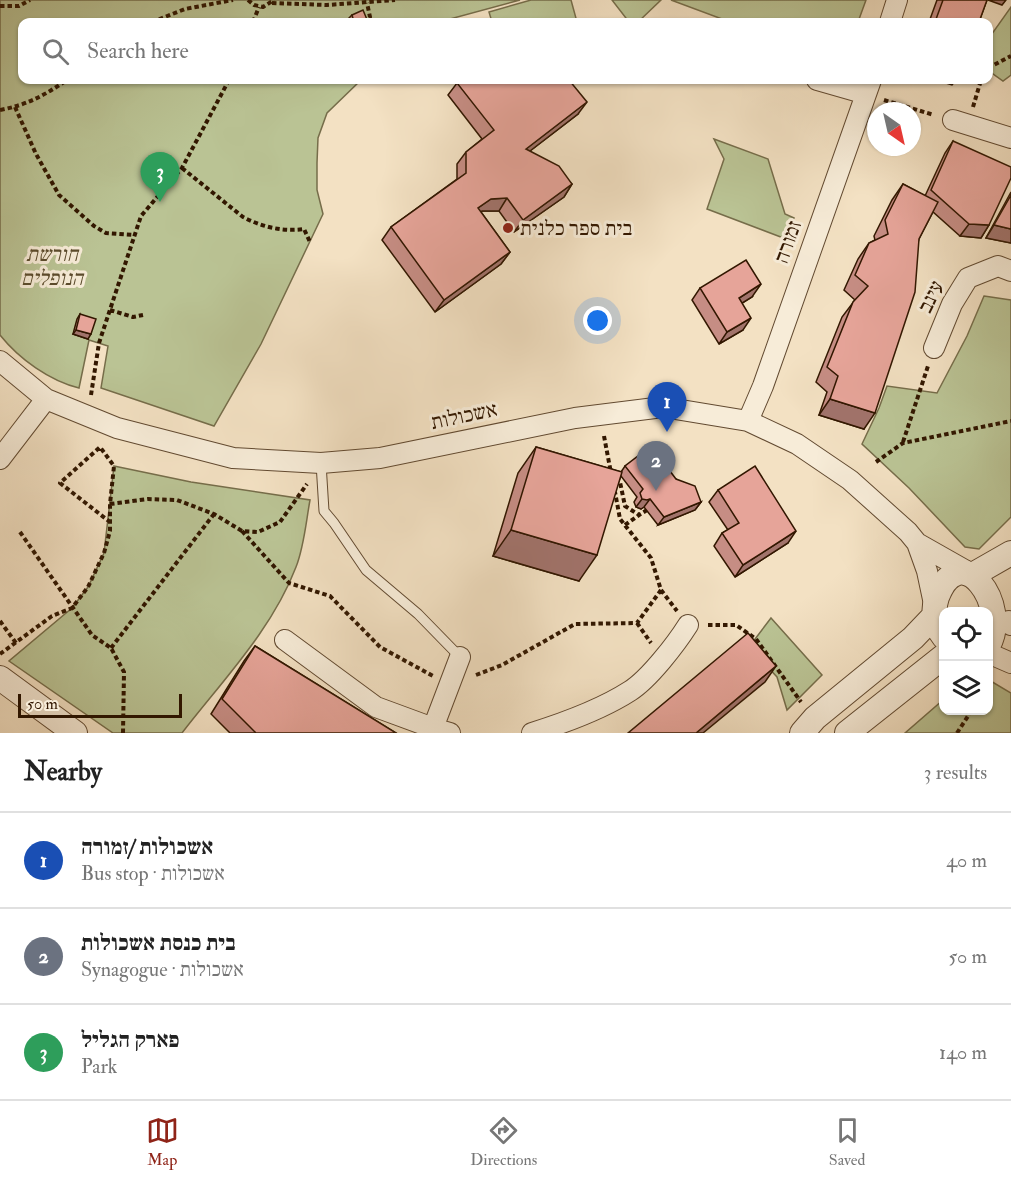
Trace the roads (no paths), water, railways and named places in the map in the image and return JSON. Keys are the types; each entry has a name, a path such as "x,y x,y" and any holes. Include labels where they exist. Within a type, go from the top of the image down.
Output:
{"street":[{"path":"891,18 897,0"},
{"path":"846,84 868,87"},
{"name":"זמורה","path":"748,421 763,386 868,87"},
{"path":"961,123 1011,138"},
{"name":"עינב","path":"934,348 952,304 968,278 998,266 1011,271"},
{"name":"אשכולות","path":"0,361 46,399 117,428 233,458 321,463 380,458 574,418 663,407 748,421 797,444 850,480 908,532 917,543 927,571 937,619"},
{"path":"0,459 46,399"},
{"name":"אשכולות","path":"917,543 973,573"},
{"path":"802,733 815,718 937,619 939,592 947,582 957,576 973,573 1011,553"},
{"path":"973,573 987,576 998,582 1005,591 1010,612 1005,631 993,642"},
{"path":"532,733 562,723 631,690 655,668 688,625"},
{"path":"285,640 376,707 441,731 449,685 460,657"},
{"path":"993,655 1011,663"},
{"path":"847,733 939,660"},
{"path":"0,678 75,733"}],"lane":[{"path":"321,463 324,511 366,570 418,614 460,657"}],"place":[{"name":"פארק הגליל","path":"160,202"},
{"name":"בית ספר כלנית","path":"508,228"},
{"name":"אשכולות /זמורה","path":"667,432"},
{"name":"בית כנסת אשכולות","path":"656,491"}],"park label":[{"name":"חורשת הנופלים","path":"52,266"}]}
